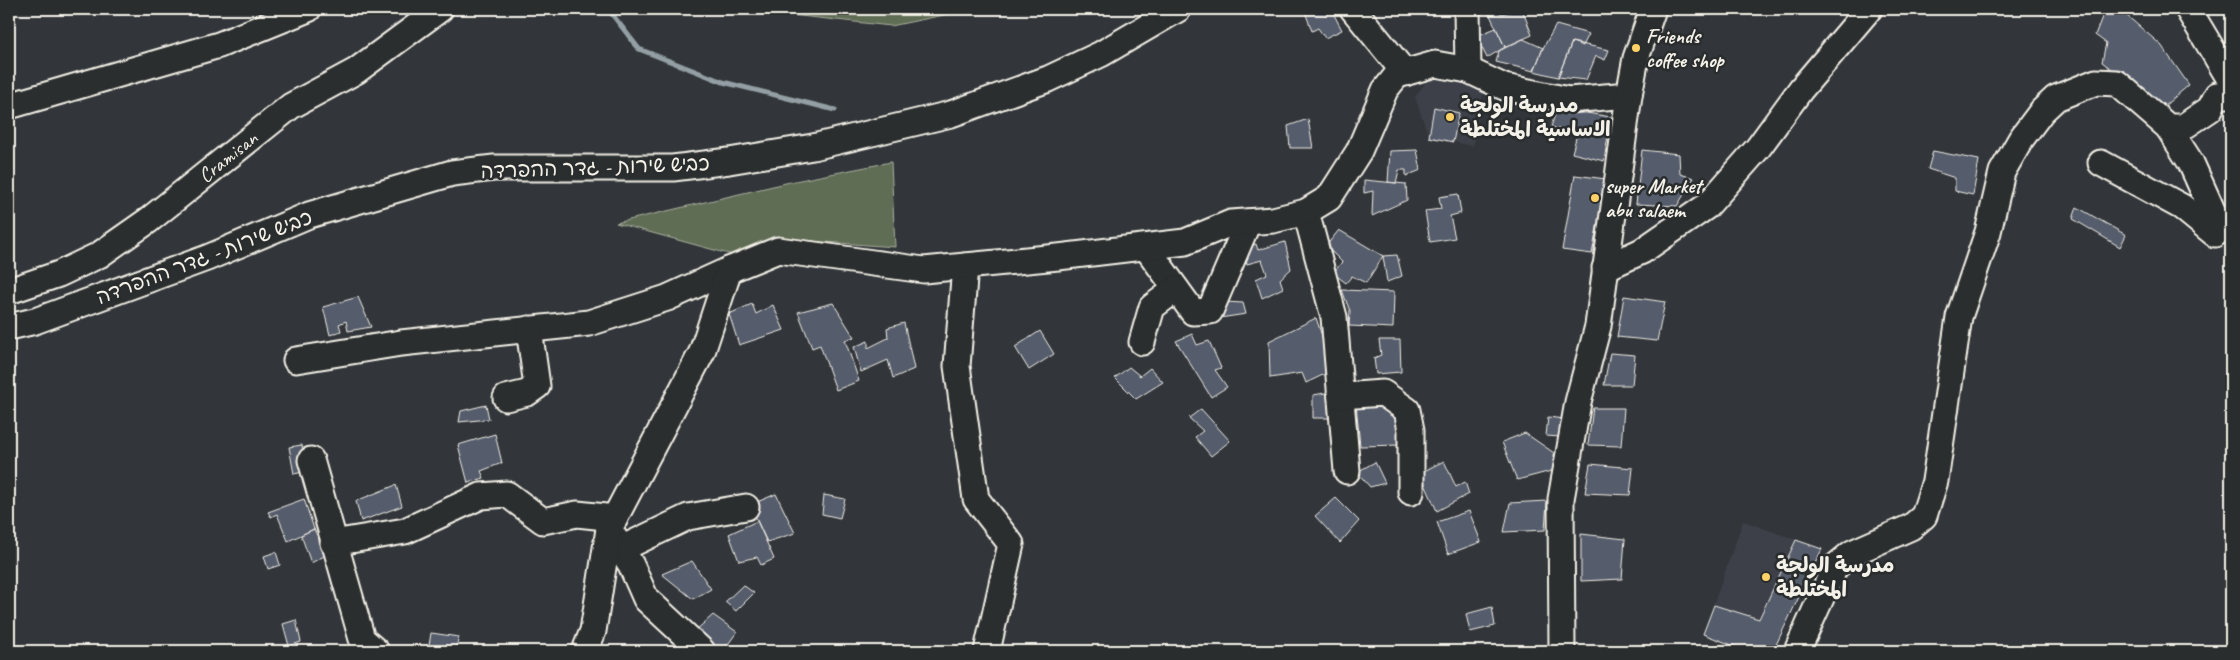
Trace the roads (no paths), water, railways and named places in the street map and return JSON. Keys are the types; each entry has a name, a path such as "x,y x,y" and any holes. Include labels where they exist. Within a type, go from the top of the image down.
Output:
{"street":[{"path":"9,106 219,45 308,9"},
{"name":"Cramisan","path":"9,290 59,274 99,255 164,208 290,106 356,71 440,9"},
{"name":"כביש שירות - גדר ההפרדה","path":"9,327 35,321 206,258 309,215 452,173 504,168 673,168 813,147 951,114 1048,79 1101,54 1178,9"},
{"path":"1353,9 1405,73"},
{"path":"1467,9 1468,70"},
{"path":"1562,651 1561,499 1578,402 1598,326 1629,95 1636,58 1653,9"},
{"path":"1605,268 1642,251 1707,206 1758,148 1801,90 1869,9"},
{"path":"2188,9 2231,81"},
{"path":"296,360 401,343 589,323 667,298 778,250 924,270 1185,242 1231,223 1273,220 1306,212 1329,198 1359,151 1384,90 1397,75 1435,64 1468,70 1504,87 1569,100 1629,95"},
{"path":"1797,651 1835,567 1852,553 1912,527 1924,516 1935,481 1959,317 1988,232 2002,172 2021,139 2042,111 2056,98 2096,82 2117,84 2168,127 2191,163 2220,228 2216,234 2182,207 2100,163"},
{"path":"2168,127 2184,127 2210,110 2217,95 2231,95"},
{"path":"1306,212 1334,317 1347,470"},
{"path":"1146,247 1193,312 1210,311 1248,222"},
{"path":"966,266 957,366 976,499 1011,544 987,651"},
{"path":"585,651 593,631 615,532 702,352 729,270"},
{"path":"1142,342 1152,307 1176,289"},
{"path":"506,398 526,393 537,386 529,329"},
{"path":"1341,396 1383,393 1407,410 1411,430 1411,492"},
{"path":"311,460 333,544 362,639 376,651"},
{"path":"333,544 406,531 481,496 507,494 543,521 577,514 615,532 746,507"},
{"path":"615,532 646,599 702,651"}],"waterway":[{"path":"608,9 639,49 723,82 835,110"}],"place":[{"name":"Friends coffee shop","path":"1636,48"},
{"name":"مدرسة الولجة الاساسية المختلطة","path":"1450,117"},
{"name":"super Market abu salaem","path":"1595,198"},
{"name":"مدرسة الولجة المختلطة","path":"1766,577"}]}
